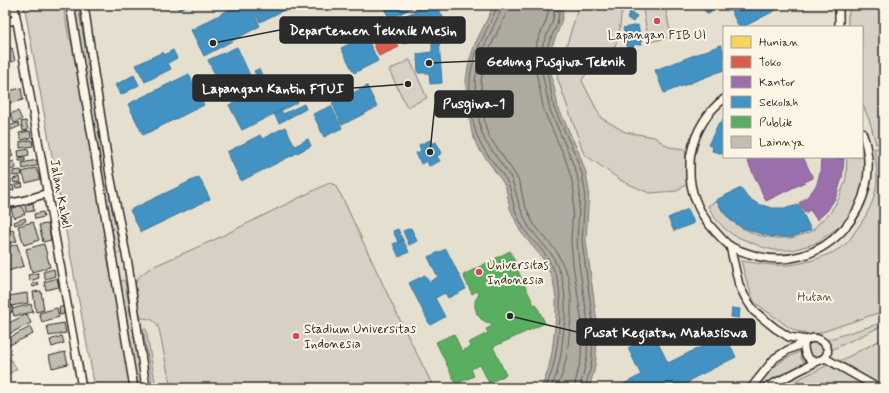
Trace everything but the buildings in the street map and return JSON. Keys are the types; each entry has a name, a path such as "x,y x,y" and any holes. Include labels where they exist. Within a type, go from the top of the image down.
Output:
{"street":[{"name":"Jalan Kabel","path":"14,5 82,388"},
{"path":"70,5 134,388"},
{"path":"84,5 110,175 128,264 146,388"},
{"path":"839,5 839,26"},
{"path":"5,22 16,20"},
{"path":"723,100 710,113 700,127 694,142 691,154 690,172 692,192 698,208 707,223 730,246 757,256 771,259 785,259 813,253 837,239 847,229 856,218 862,205 870,178 868,150 863,135"},
{"path":"5,204 22,201 48,193"},
{"path":"730,246 739,284 754,311 789,337 806,342"},
{"path":"114,265 128,264"},
{"path":"5,300 8,308"},
{"path":"751,388 776,358 788,350 813,338 818,338 824,342 828,351 825,358 765,388"},
{"path":"806,342 804,350 805,355 812,361 818,361"},
{"path":"825,358 878,388"}],"shaded area":[{"name":"Universitas Indonesia","path":"24,5 884,5 884,388 95,388"}],"green space":[{"path":"24,5 63,5 69,38 73,48 131,388 95,388"},
{"path":"73,5 78,5 112,210 121,252 119,254 116,252"},
{"path":"579,5 633,5 625,9 621,15 619,36 612,53 596,63 582,81 601,118 625,132 654,137 669,147 685,149 688,183 677,191 649,193 622,181 584,154 557,77"},
{"name":"Lapangan FIB UI","path":"642,5 665,5 671,37 649,42"},
{"path":"851,5 884,5 884,140 876,144 870,122 863,105 863,26 848,26 848,16"},
{"path":"410,60 427,98 407,107 389,70"},
{"name":"Hutan","path":"884,146 884,311 810,336 790,328 754,302 741,261 776,265 794,264 810,261 827,255 847,243 865,218 873,201 877,179 874,149"},
{"path":"863,149 865,160 862,196 848,217 842,225 814,244 792,250 774,250 762,247 733,235 715,218 708,206 716,201 731,221 757,235 774,238 791,238 811,232 830,213 839,198 846,179 847,158 863,158"},
{"path":"329,183 335,185 342,197 394,308 434,388 171,388 159,329 156,323 152,320 141,318 135,288 138,278 152,267 216,239"},
{"path":"123,280 125,282 143,388 138,388 121,283"},
{"path":"884,322 884,325 831,350 830,344 826,340"},
{"path":"143,329 146,329 156,388 153,388"},
{"path":"884,338 884,387 840,361"},
{"path":"812,343 822,348 821,355 818,357 812,357 809,355 807,348 809,344"},
{"path":"801,351 801,359 807,364 758,388 754,388 774,367 785,359"},
{"path":"5,352 17,369 5,376"},
{"path":"828,365 872,388 780,388"}],"water":[{"path":"494,5 564,5 562,7 563,14 560,26 552,46 550,67 558,107 579,153 586,173 589,191 586,240 597,323 596,359 589,388 541,388 548,371 556,317 556,298 553,280 544,260 520,231 510,208 506,188 477,146 472,133 467,105 466,80 469,62 475,44"}],"place":[{"name":"Lapangan FIB UI","path":"657,21"},
{"name":"Departemen Teknik Mesin","path":"213,43"},
{"name":"Gedung Pusgiwa Teknik","path":"429,63"},
{"name":"Lapangan Kantin FTUI","path":"408,84"},
{"name":"Pusgiwa-1","path":"430,152"},
{"name":"Universitas Indonesia","path":"479,272"},
{"name":"Pusat Kegiatan Mahasiswa","path":"510,316"},
{"name":"Stadium Universitas Indonesia","path":"296,336"}]}
